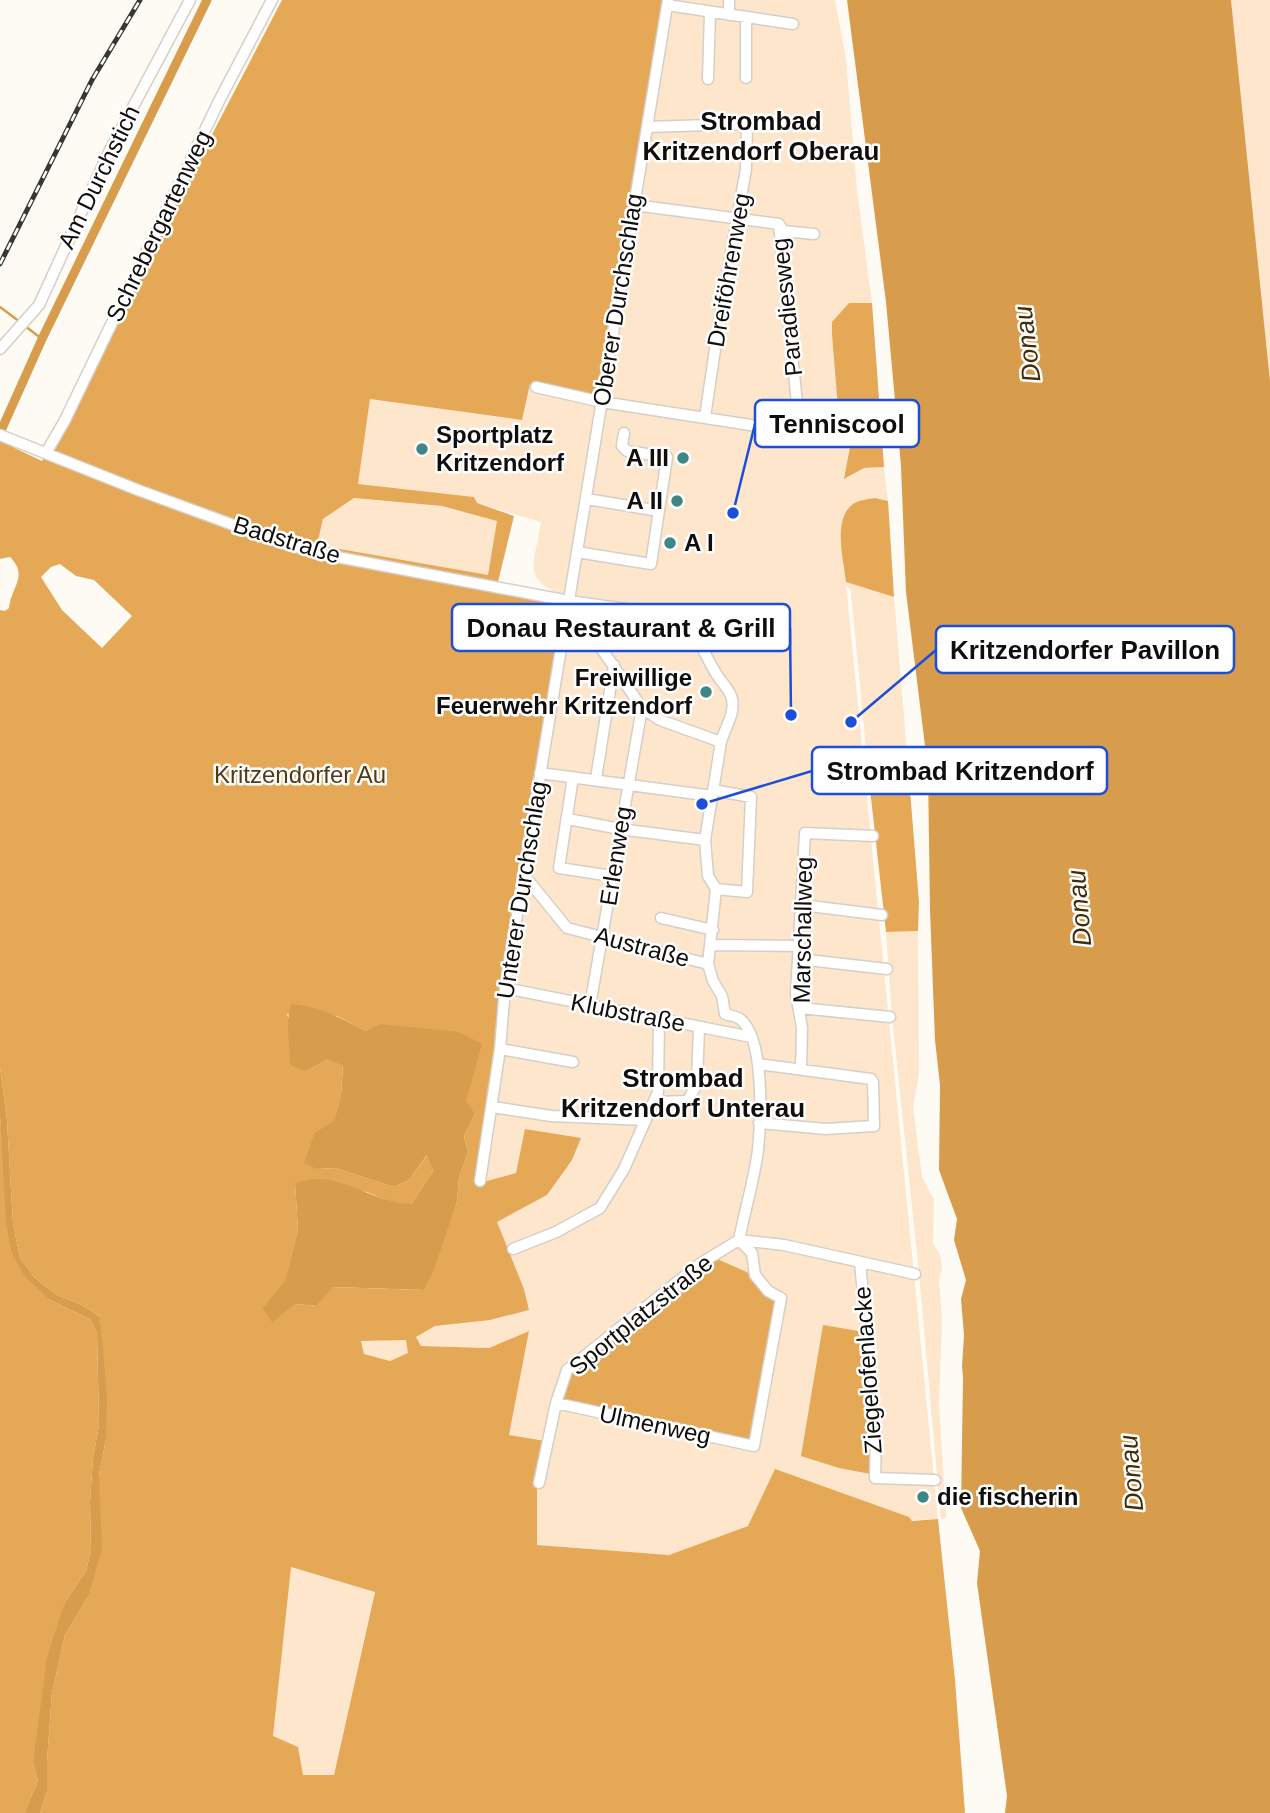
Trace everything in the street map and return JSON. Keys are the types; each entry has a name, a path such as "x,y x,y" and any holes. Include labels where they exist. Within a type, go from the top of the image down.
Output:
{"street":[{"name":"Am Durchstich","path":"0,349 39,305 110,150 190,0"},
{"name":"Schrebergartenweg","path":"46,453 220,99 272,0"},
{"path":"729,0 729,15"},
{"path":"668,2 710,12 793,24"},
{"name":"Oberer Durchschlag","path":"569,601 668,2"},
{"path":"708,79 710,12"},
{"path":"746,18 746,78"},
{"path":"647,127 802,122"},
{"name":"Dreiföhrenweg","path":"705,417 746,169 747,124"},
{"path":"634,205 779,223 783,231 814,234"},
{"name":"Paradiesweg","path":"779,223 800,433"},
{"path":"536,387 602,402 833,436"},
{"path":"577,552 650,564 667,457 627,451 622,446 624,433"},
{"name":"Badstraße","path":"0,435 288,545 332,556 569,601 683,617 693,627 714,672 732,697 730,722 723,731 721,742"},
{"path":"587,499 659,511"},
{"path":"569,601 642,708 660,720 721,742 705,840 708,876 716,889 708,964"},
{"name":"Unterer Durchschlag","path":"480,1181 493,1107 505,988 569,601"},
{"path":"596,779 614,665"},
{"name":"Erlenweg","path":"590,1006 642,708"},
{"path":"540,773 751,797 747,892 716,889"},
{"path":"573,777 559,868 612,876"},
{"path":"568,819 705,840"},
{"name":"Marschallweg","path":"801,1069 802,1028 796,994 805,833 873,836"},
{"name":"Austraße","path":"523,874 567,928 708,964 713,981 722,996 725,1014 738,1018 746,1025 751,1037"},
{"path":"802,905 882,915"},
{"path":"661,918 713,930"},
{"path":"712,945 799,946"},
{"path":"799,959 887,969"},
{"name":"Klubstraße","path":"505,988 751,1037"},
{"path":"800,1008 890,1017"},
{"path":"513,1249 556,1232 600,1208 624,1169 658,1092 659,1019"},
{"path":"655,1101 688,1101 697,1083 699,1027"},
{"path":"751,1037 757,1048 758,1064 758,1151 739,1240 784,1245 915,1274"},
{"path":"500,1049 573,1062"},
{"path":"758,1064 871,1079 874,1126 826,1129 759,1123"},
{"path":"493,1107 551,1116 646,1120"},
{"name":"Sportplatzstraße","path":"539,1483 556,1404 567,1370 701,1263 739,1240"},
{"name":"Ulmenweg","path":"556,1404 754,1446 781,1298 768,1291 755,1275 752,1253 739,1240"},
{"name":"Ziegelofenlacke","path":"860,1262 876,1434 875,1478 935,1480"}],"shaded area":[{"path":"668,0 835,0 846,59 857,190 872,303 849,303 838,408 855,410 857,429 850,447 845,479 864,468 884,467 888,501 875,498 846,582 894,597 909,778 869,780 851,591 846,584 938,1519 748,1526 669,1555 537,1545 537,1483 509,1435 529,1331 489,1348 421,1346 416,1337 435,1326 490,1320 529,1310 524,1289 496,1222 547,1195 516,1173 483,1182 507,990 572,599 555,592 537,578 534,561 541,522 477,503 473,497 358,484 370,399 522,420 530,384 601,402"},
{"path":"1231,0 1270,0 1270,381"},
{"path":"354,498 442,506 498,521 488,576 317,545 323,519"},
{"path":"918,931 919,1075 913,1107 922,1177 934,1200 933,1243 940,1255 942,1267 939,1281 942,1320 939,1403 946,1517 941,1520 886,932"},
{"path":"406,1340 409,1353 390,1361 364,1354 361,1341"},
{"path":"290,1567 375,1591 334,1775 303,1775 273,1736"}],"green space":[{"name":"Kritzendorfer Au","path":"282,0 668,0 602,402 530,384 522,420 370,399 358,484 474,497 477,503 514,516 496,590 565,603 502,989 483,1182 516,1173 525,1129 581,1138 572,1160 547,1195 497,1222 524,1289 529,1310 490,1320 435,1326 416,1337 421,1346 489,1348 529,1331 509,1435 545,1441 537,1483 537,1545 669,1555 748,1526 775,1469 909,1517 912,1521 938,1519 955,1680 965,1813 40,1813 47,1791 52,1693 65,1635 88,1597 99,1508 99,1475 106,1439 100,1317 82,1305 57,1295 35,1278 20,1258 13,1223 7,1120 0,1067 0,610 9,608 19,576 10,557 0,559 0,441 42,461","holes":["354,498 442,506 497,521 488,575 317,545 323,519","60,564 76,576 94,580 132,616 102,648 62,610 41,577 51,567","287,1014 337,1016 366,1031 475,1114 464,1136 468,1152 459,1178 457,1202 424,1290 332,1287 317,1306 295,1304 262,1308 285,1282 298,1230 295,1183 367,1192 395,1204 411,1204 433,1171 428,1154 409,1180 394,1187 335,1168 317,1169 315,1132 334,1122 341,1095 343,1064 327,1060 306,1071","406,1340 408,1353 390,1361 364,1354 361,1341","291,1567 375,1592 334,1775 303,1775 298,1747 273,1736"]},
{"path":"849,303 872,303 884,467 864,468 844,479 850,447 857,429 855,410 838,408 832,322"},
{"path":"875,498 888,501 894,597 846,582 841,541 843,520 853,504"},
{"path":"909,778 919,902 918,931 886,932 869,780"},
{"path":"0,1116 11,1252 50,1300 90,1319 97,1333 99,1425 90,1501 91,1550 86,1571 65,1602 33,1763 38,1781 24,1813 0,1813"},
{"path":"715,1258 751,1274 761,1289 777,1300 751,1443 560,1401 570,1372"},
{"path":"823,1325 864,1332 873,1429 871,1474 839,1468 801,1456"}],"water":[{"name":"Donau","path":"847,0 1231,0 1270,381 1270,1813 1005,1813 1007,1796 977,1583 980,1551 961,1508 964,1335 961,1299 966,1280 954,1240 957,1219 939,1170 940,1085 935,1040 930,910 928,770 906,592 901,466 886,302"},
{"path":"291,1004 320,1010 366,1031 380,1024 459,1032 482,1044 466,1101 475,1114 464,1136 468,1152 459,1178 457,1202 424,1290 333,1287 317,1306 295,1304 272,1322 262,1308 285,1281 298,1230 295,1183 315,1179 329,1180 388,1200 411,1204 433,1171 427,1155 409,1180 394,1187 335,1168 317,1169 304,1163 315,1132 334,1121 341,1095 343,1065 327,1060 306,1071 290,1065 288,1025"},
{"path":"0,1067 7,1120 13,1223 20,1258 35,1278 57,1295 82,1305 100,1317 107,1396 106,1439 99,1475 102,1549 88,1597 65,1635 52,1693 47,1791 40,1813 24,1813 38,1781 33,1763 47,1657 65,1602 86,1571 91,1550 90,1501 99,1425 97,1333 90,1319 50,1300 25,1277 11,1252 6,1222"}],"waterway":[{"path":"0,433 42,339 207,0"},
{"path":"0,307 20,322"},
{"path":"25,326 42,339"}],"railway":[{"path":"0,264 92,80 140,0"}],"place":[{"name":"Sportplatz Kritzendorf","path":"422,449"},
{"name":"A III","path":"683,458"},
{"name":"A II","path":"677,501"},
{"name":"Tenniscool","path":"733,513"},
{"name":"A I","path":"670,543"},
{"name":"Freiwillige Feuerwehr Kritzendorf","path":"706,692"},
{"name":"Donau Restaurant & Grill","path":"791,715"},
{"name":"Kritzendorfer Pavillon","path":"851,722"},
{"name":"Strombad Kritzendorf","path":"702,804"},
{"name":"die fischerin","path":"923,1497"}],"district":[{"name":"Strombad Kritzendorf Oberau","path":"761,136"},
{"name":"Strombad Kritzendorf Unterau","path":"683,1093"}]}
